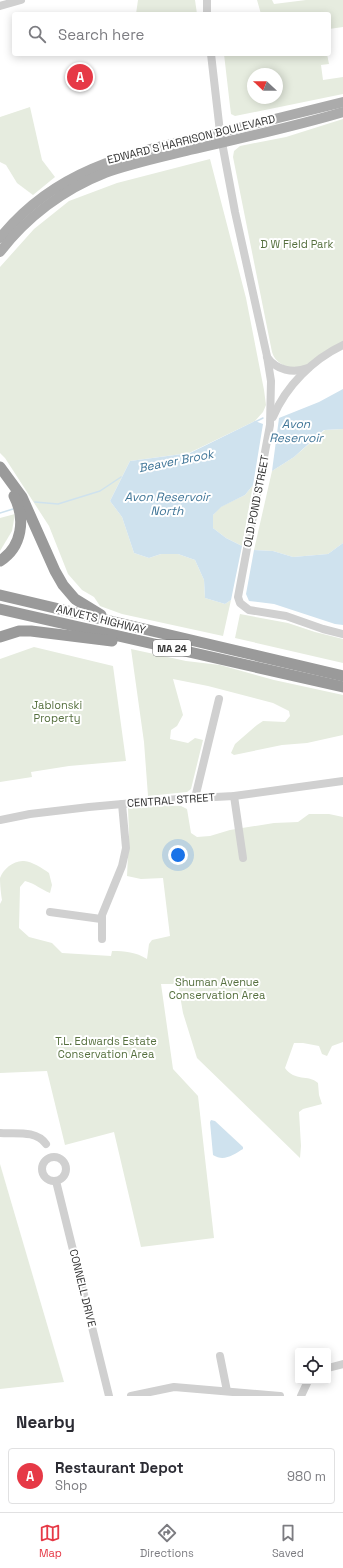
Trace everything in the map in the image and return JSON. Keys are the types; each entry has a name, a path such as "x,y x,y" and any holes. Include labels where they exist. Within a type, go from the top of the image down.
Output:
{"highway":[{"path":"0,467 22,497 55,571 63,585 79,602 109,621"},
{"path":"0,476 18,504 22,525 19,536 13,548 0,561"},
{"name":"AMVETS HIGHWAY","path":"0,595 343,676"},
{"name":"AMVETS HIGHWAY","path":"0,608 343,687"},
{"path":"0,637 19,631 31,631 123,642 142,641"}],"main road":[{"name":"EDWARD S HARRISON BOULEVARD","path":"0,252 17,232 38,213 70,190 87,181 123,167 343,102"},
{"name":"EDWARD S HARRISON BOULEVARD","path":"0,238 31,206 46,194 79,174 115,159 343,112"}],"street":[{"path":"0,6 21,0"},
{"path":"207,0 207,12"},
{"name":"OLD POND STREET","path":"211,56 221,137 235,212 267,356 271,393 270,424 238,597 240,603 249,610 286,616 323,629 343,634"},
{"path":"270,424 281,402 308,368 330,352 343,345"},
{"path":"267,356 277,366 289,371 299,371 308,368"},
{"path":"195,798 219,699"},
{"name":"CENTRAL STREET","path":"0,820 45,812 122,804 234,796 343,781"},
{"path":"234,796 243,858"},
{"path":"102,939 101,919 106,902 122,866 125,853 126,839 122,804"},
{"path":"50,912 101,919"},
{"path":"0,1133 34,1135 43,1140 46,1144"},
{"name":"CONNELL DRIVE","path":"56,1181 109,1396"},
{"path":"220,1356 228,1391"},
{"path":"331,1367 343,1364"},
{"path":"301,1396 307,1384"},
{"path":"131,1396 174,1387 280,1396"}],"green space":[{"path":"138,0 195,0 197,12 136,12"},
{"path":"257,0 272,0 274,4 306,0 343,0 343,27 331,29 331,12 260,12"},
{"path":"224,56 327,56 329,64 321,65 323,80 343,77 343,94 235,116 231,114"},
{"path":"30,107 42,160 55,177 33,195 17,183 6,165 0,162 0,117"},
{"name":"D W Field Park","path":"343,119 343,341 306,366 296,368 286,366 277,361 272,352 233,157 234,151 240,146 286,137"},
{"path":"210,159 246,298 266,405 263,412 255,421 189,453 130,461 110,501 122,517 134,553 149,558 161,554 178,554 195,560 204,580 205,598 225,604 231,600 223,636 122,614 100,606 94,597 82,590 68,574 49,526 5,458 0,453 0,267 34,229 69,201 117,183"},
{"path":"343,429 343,543 328,554 293,557 273,551 254,550 272,471 294,457 325,430"},
{"path":"253,485 242,546 226,538 213,528 213,515 220,507 245,495"},
{"path":"15,514 12,531 0,551 0,518"},
{"path":"240,614 288,623 343,639 343,663 235,638"},
{"name":"Jablonski Property","path":"34,647 113,666 126,761 69,766 31,772 32,777 0,782 0,659"},
{"path":"131,649 186,661 220,665 274,680 343,695 343,735 307,743 282,745 234,755 231,753 235,744 257,725 263,721 285,722 290,716 289,711 273,703 208,686 173,679 183,715 177,726 171,730 170,739 188,743 195,738 203,740 191,789 187,792 148,796 144,742"},
{"path":"153,805 181,806 187,809 191,833 197,837 210,836 230,830 274,823 298,822 309,814 329,814 343,817 343,1042 332,1046 327,1056 322,1054 319,1046 294,1043 285,1068 297,1077 314,1080 318,1083 319,1095 322,1104 303,1109 299,1112 301,1146 300,1158 197,1058 183,1013 178,984 161,984 173,1069 198,1096 214,1238 141,1247 114,1132 65,1145 47,1071 0,1073 0,904 2,900 0,878 9,866 20,861 34,864 49,873 52,885 50,893 25,881 20,887 19,928 29,937 52,943 62,953 111,956 112,951 121,951 135,953 147,959 149,944 152,940 170,936 163,878 141,879 127,876 129,834 128,808"},
{"path":"0,1164 64,1382 0,1389"}],"water":[{"name":"Avon Reservoir","path":"343,389 343,429 324,430 294,457 272,471 279,418 319,402"},
{"name":"Avon Reservoir North","path":"255,421 263,424 253,485 245,495 221,507 213,515 213,528 226,538 242,546 231,600 225,604 205,598 204,580 195,560 178,554 161,554 149,558 134,553 122,517 110,501 130,461 190,453"},
{"path":"343,543 343,625 335,624 274,604 249,601 246,594 254,550 273,551 293,557 328,554"},
{"path":"211,1120 215,1121 243,1147 243,1149 225,1158 213,1155"}],"waterway":[{"name":"Beaver Brook","path":"255,422 263,418"},
{"name":"Beaver Brook","path":"35,502 58,504 100,491 121,477"},
{"name":"Beaver Brook","path":"0,513 13,509"}],"place":[{"name":"Restaurant Depot","path":"80,77"}],"park label":[{"name":"Shuman Avenue Conservation Area","path":"217,988"},
{"name":"T.L. Edwards Estate Conservation Area","path":"106,1047"}]}
